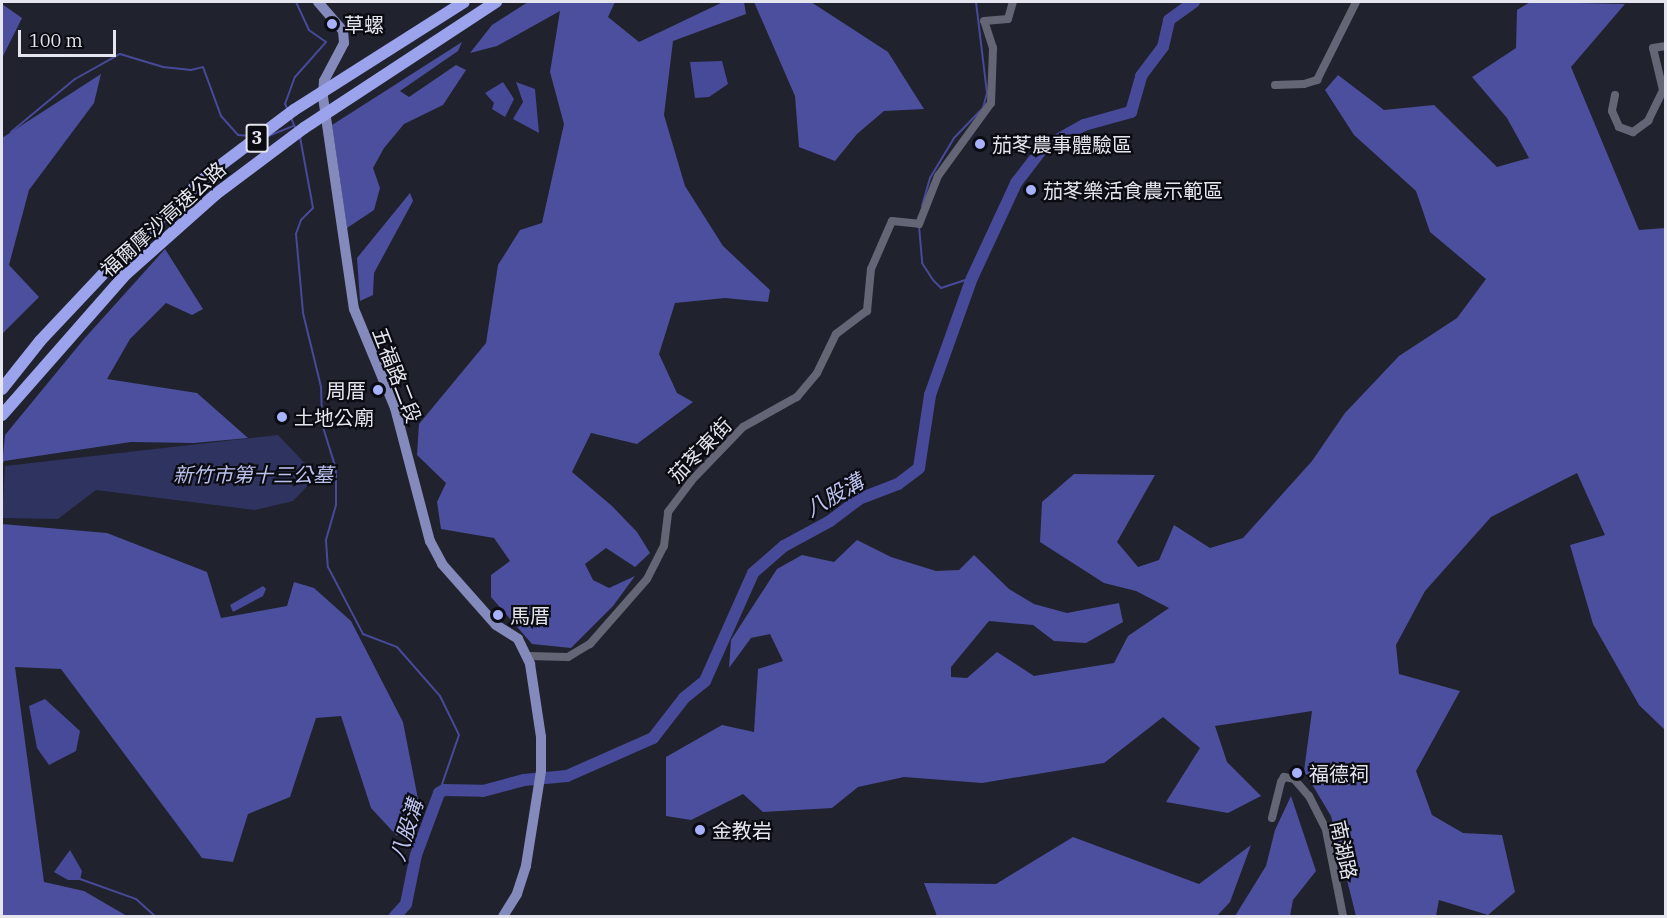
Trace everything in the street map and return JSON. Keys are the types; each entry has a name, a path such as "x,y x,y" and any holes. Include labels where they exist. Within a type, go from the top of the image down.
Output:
{"highway":[{"name":"福爾摩沙高速公路","path":"2,389 40,341 124,252 209,174 294,110 464,2"},
{"name":"福爾摩沙高速公路","path":"2,415 126,274 216,194 371,84 496,2"}],"main road":[{"name":"五福路二段","path":"318,2 343,31 344,43 324,81 323,97 354,309 395,408 430,541 442,564 496,625 518,639 528,656"},
{"path":"503,916 517,894 526,866 541,771 541,737 528,656"}],"street":[{"name":"茄苳東街","path":"528,656 568,657 590,644 647,579 664,546 668,512 691,481 743,427 797,397 817,373 836,334 867,311 871,269 892,221 919,224 938,176 991,103 993,48 984,21 1008,19 1013,2"},
{"path":"1275,85 1304,84 1317,80 1356,2"},
{"path":"1665,46 1653,48 1665,100"},
{"path":"1615,95 1613,119 1628,132 1648,121 1663,90"},
{"name":"南湖路","path":"1272,818 1281,782 1284,777 1293,779 1308,796 1326,830 1343,916"}],"green space":[{"name":"新竹市第十三公墓","path":"278,435 317,476 293,501 255,510 96,490 58,519 2,518 5,466"}],"shaded area":[{"path":"528,2 615,2 608,17 639,42 723,2 744,2 746,14 673,41 664,115 685,186 723,246 770,290 768,302 725,298 675,303 659,354 677,393 693,402 637,444 591,433 572,472 612,506 637,532 650,553 635,567 606,548 585,564 593,580 609,588 635,576 613,606 571,648 532,644 491,597 491,575 510,561 494,538 441,529 437,502 446,483 417,455 419,424 486,343 498,265 520,230 542,223 564,124 550,72 560,11 497,46 470,53 492,25"},
{"path":"754,2 811,2 888,52 924,109 884,111 857,134 835,161 799,147 795,96"},
{"path":"1530,2 1625,4 1571,67 1639,230 1665,228 1666,731 1639,705 1593,624 1570,545 1605,535 1577,473 1491,517 1425,591 1396,645 1399,674 1460,691 1416,771 1432,815 1463,833 1502,835 1515,892 1488,915 1439,900 1436,916 1356,916 1331,816 1304,771 1312,711 1215,726 1227,762 1261,796 1228,813 1166,802 1200,748 1163,717 1104,763 982,783 904,777 858,787 832,808 763,812 743,794 691,820 666,816 666,757 722,725 754,732 758,669 783,661 770,634 751,638 729,668 731,640 777,569 802,555 834,562 857,540 891,557 936,571 959,570 974,555 1009,589 1034,604 1067,613 1119,603 1123,622 1086,643 1054,641 1033,625 989,621 951,667 951,677 967,678 997,652 1034,676 1114,663 1128,636 1169,608 1136,591 1104,583 1040,542 1042,502 1074,474 1155,475 1117,542 1138,567 1159,560 1174,525 1210,548 1243,538 1312,461 1345,413 1399,356 1457,318 1486,279 1430,232 1416,191 1354,135 1325,90 1338,75 1384,110 1434,105 1497,167 1529,158 1507,118 1472,77 1516,48 1517,10"},
{"path":"2,4 22,18 2,58"},
{"path":"462,42 458,51 400,91 409,97 456,65 466,70 443,105 404,124 384,148 373,168 380,188 374,210 347,228 332,125"},
{"path":"722,61 728,84 709,97 695,98 690,62"},
{"path":"101,74 94,103 29,190 9,265 39,297 2,334 2,138"},
{"path":"503,82 514,99 505,117 492,109 494,103 485,93"},
{"path":"516,82 535,89 539,133 513,119 523,102"},
{"path":"410,193 413,201 374,273 373,295 360,301 357,258"},
{"path":"165,249 203,309 192,315 166,303 130,339 107,379 197,393 248,438 194,443 131,442 4,461 2,466 5,435 84,339"},
{"path":"2,524 107,533 207,572 221,618 287,606 294,582 314,588 351,621 403,722 418,799 397,836 371,808 341,716 316,718 290,797 248,814 233,862 202,858 61,669 15,667 44,882 84,891 127,916 2,916"},
{"path":"263,586 266,589 263,596 233,612 230,605"},
{"path":"45,699 80,731 76,751 49,765 37,748 29,706"},
{"path":"1291,796 1316,871 1293,900 1290,916 1235,916 1266,866 1275,830"},
{"path":"1073,837 1199,884 1251,845 1230,902 1217,916 937,916 924,883 996,884"},
{"path":"70,850 82,871 80,880 68,880 54,872"}],"waterway":[{"path":"288,110 285,104 295,77 326,42 309,30 296,2"},
{"path":"922,206 930,178 954,138 983,108 987,93 976,2"},
{"name":"八股溝","path":"395,916 406,904 416,855 439,793 444,790 483,791 524,780 567,776 653,738 684,698 705,681 753,573 784,546 830,521 859,499 898,484 919,468 930,395 972,278 1016,183 1043,148 1084,125 1131,112 1141,76 1163,47 1169,20 1194,2"},
{"path":"11,132 75,79 120,54 163,67 191,70 203,67 221,116 238,135 251,136"},
{"path":"291,118 296,129"},
{"path":"266,137 293,126"},
{"path":"300,137 313,208 301,220 296,234 303,313 321,387 322,424 336,469 336,505 326,541 328,567 363,634 397,647 440,696 459,735 439,793"},
{"path":"919,226 922,263 941,288 972,278"},
{"path":"80,879 136,899 155,916"}],"place":[{"name":"草螺","path":"332,24"},
{"name":"茄苳農事體驗區","path":"980,144"},
{"name":"茄苳樂活食農示範區","path":"1031,190"},
{"name":"周厝","path":"378,390"},
{"name":"土地公廟","path":"282,417"},
{"name":"馬厝","path":"498,615"},
{"name":"福德祠","path":"1297,773"},
{"name":"金教岩","path":"700,830"}]}
